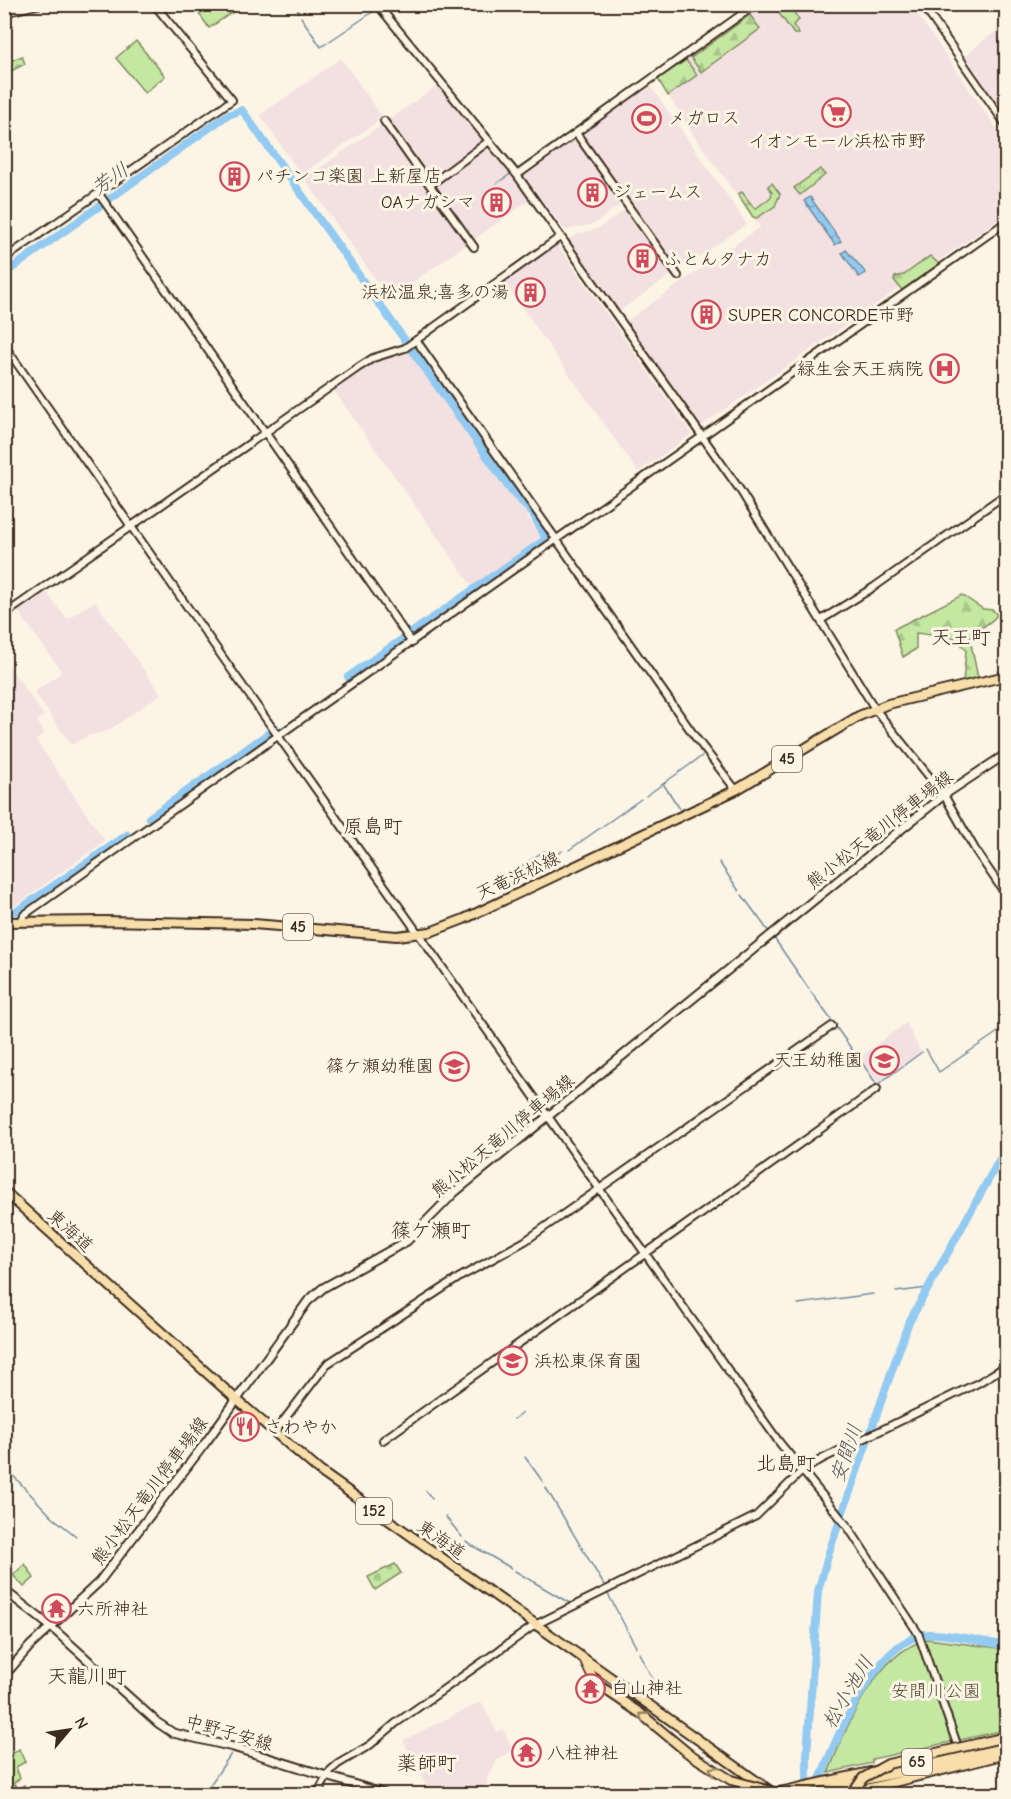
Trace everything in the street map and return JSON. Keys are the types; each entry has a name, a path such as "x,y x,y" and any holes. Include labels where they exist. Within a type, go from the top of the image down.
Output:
{"main road":[{"name":"天竜浜松線","path":"4,922 254,924 374,935 420,934 464,919 736,790 875,709 1006,676"},
{"name":"熊小松天竜川停車場線","path":"4,1676 50,1626 99,1582 314,1295 407,1241 455,1192 944,795 1006,754"},
{"name":"東海道","path":"4,1191 274,1433 386,1521 775,1794"},
{"name":"中野子安線","path":"4,1590 50,1626 158,1723 173,1732 385,1794"},
{"name":"65","path":"584,1659 594,1680 600,1686 640,1713 688,1753 731,1780 775,1794 797,1788 852,1784 1006,1749"},
{"path":"852,1794 863,1778 888,1764 1006,1737"},
{"name":"65","path":"847,1794 908,1780 1006,1742"},
{"name":"65","path":"813,1794 827,1786 962,1759 1006,1754"},
{"path":"752,1794 755,1789 753,1778"},
{"path":"835,1794 852,1784"}],"street":[{"path":"4,7 14,4"},
{"path":"4,13 41,4"},
{"path":"4,259 100,196 232,100 154,4"},
{"path":"377,4 519,176 740,490 875,709 944,795 976,851 1006,895"},
{"path":"519,176 756,4"},
{"path":"922,4 1006,124"},
{"path":"384,121 474,247"},
{"path":"576,133 678,276"},
{"path":"430,185 489,141"},
{"path":"100,196 409,638"},
{"path":"21,922 31,910 276,732 409,638 557,539 1006,222"},
{"path":"4,615 365,363 405,348 560,237"},
{"path":"416,340 696,738 736,790"},
{"path":"4,345 801,1472 848,1527 920,1636 962,1759"},
{"path":"821,620 874,587 1006,494"},
{"path":"274,1433 327,1364 460,1277 525,1241 832,1026"},
{"path":"383,1440 877,1089"},
{"path":"317,1794 338,1764 370,1745 396,1723 535,1625 756,1516 801,1472 880,1429 978,1383 1006,1366"}],"shaded area":[{"path":"764,5 911,5 1006,142 1006,214 701,426 625,322 760,227 694,136 658,79"},
{"path":"1006,25 1006,115 977,74 979,70 976,72 965,57 986,38"},
{"path":"341,58 383,118 301,175 260,115"},
{"path":"438,85 512,173 530,200 389,299 306,181 307,177"},
{"path":"650,85 747,224 677,272 581,134"},
{"path":"575,139 621,204 594,224 565,230 524,177 525,173"},
{"path":"625,210 671,275 617,313 567,240 575,235 599,228"},
{"path":"557,244 692,434 638,472 504,282"},
{"path":"410,348 542,537 472,586 332,388 372,360"},
{"path":"46,592 67,619 95,601 161,694 108,731 87,736 71,745 34,692 62,672 17,610"},
{"path":"5,660 44,716 37,721 45,733 36,740 105,841 15,906 4,905"},
{"path":"906,1023 921,1052 878,1084 859,1057"},
{"path":"481,1702 497,1732 503,1729 513,1750 497,1761 487,1778 487,1784 475,1794 439,1794 426,1786 403,1740"}],"green space":[{"path":"193,5 243,5 209,28"},
{"path":"773,5 802,5 793,11 799,20 793,25 799,34 794,34"},
{"path":"750,15 760,29 701,72 691,58"},
{"path":"136,41 165,76 145,93 116,58"},
{"path":"22,56 25,64 7,73 5,69 9,67 8,62"},
{"path":"686,60 697,75 668,96 658,79"},
{"path":"820,169 825,175 800,195 794,188"},
{"path":"772,183 780,194 775,206 757,218 753,217 738,194 742,192 755,209 771,197 772,192 768,186"},
{"path":"930,256 939,264 902,290 894,280 895,277 904,275"},
{"path":"962,595 983,609 993,610 997,615 970,639 978,678 963,683 966,650 955,638 916,633 916,649 903,657 894,629"},
{"path":"25,1564 34,1578 24,1587 13,1575"},
{"path":"395,1564 401,1573 375,1590 368,1577"},
{"name":"安間川公園","path":"927,1639 1006,1649 1006,1730 872,1759 872,1763 828,1773 854,1714 877,1676 892,1660 908,1648"},
{"path":"19,1749 25,1762 16,1767 20,1778 14,1783 17,1789 24,1785 30,1794 13,1794 5,1776 5,1760"}],"water":[{"path":"810,197 841,241 835,245 804,201"},
{"path":"846,250 866,273 859,277 842,253"}],"waterway":[{"path":"296,4 298,12"},
{"path":"516,170 750,4"},
{"path":"381,6 518,169"},
{"path":"301,17 321,47 377,9"},
{"name":"芳川","path":"4,274 226,116 242,110 513,493 533,514 546,539 348,677"},
{"path":"497,183 512,173"},
{"path":"948,258 1006,218"},
{"path":"149,818 276,728"},
{"path":"646,796 702,756"},
{"path":"664,785 682,812"},
{"path":"569,850 641,799"},
{"path":"4,911 17,911 127,835"},
{"path":"523,865 544,851 550,859 562,851"},
{"path":"719,862 739,891"},
{"path":"500,883 518,869"},
{"path":"742,895 769,932"},
{"path":"774,938 809,989"},
{"path":"811,992 832,1021"},
{"path":"834,1024 855,1054"},
{"path":"926,1049 939,1072 1001,1030"},
{"path":"858,1057 877,1085 922,1052"},
{"name":"安間川","path":"807,1794 807,1754 818,1591 829,1552 908,1324 1006,1148"},
{"path":"896,1292 927,1288"},
{"path":"798,1304 873,1294"},
{"path":"514,1419 522,1413"},
{"path":"525,1457 543,1482"},
{"path":"4,1466 52,1517 76,1536"},
{"path":"546,1488 604,1585"},
{"path":"426,1491 432,1499"},
{"path":"445,1516 462,1537"},
{"path":"466,1542 511,1568"},
{"path":"515,1571 571,1604"},
{"path":"607,1592 636,1647"},
{"name":"松小池川","path":"816,1790 845,1722 874,1673 891,1653 910,1640 929,1634 957,1636 1006,1646"},
{"path":"639,1653 659,1692"},
{"path":"204,1794 231,1754"}],"place":[{"name":"イオンモール浜松市野","path":"837,112"},
{"name":"メガロス","path":"647,118"},
{"name":"パチンコ楽園 上新屋店","path":"235,176"},
{"name":"ジェームス","path":"592,192"},
{"name":"OAナガシマ","path":"496,202"},
{"name":"ふとんタナカ","path":"643,259"},
{"name":"浜松温泉;喜多の湯","path":"530,292"},
{"name":"SUPER CONCORDE市野","path":"707,315"},
{"name":"緑生会天王病院","path":"944,369"},
{"name":"天王幼稚園","path":"884,1060"},
{"name":"篠ケ瀬幼稚園","path":"455,1066"},
{"name":"浜松東保育園","path":"513,1361"},
{"name":"さわやか","path":"244,1427"},
{"name":"六所神社","path":"56,1609"},
{"name":"白山神社","path":"590,1688"},
{"name":"八柱神社","path":"526,1753"}],"district":[{"name":"天王町","path":"961,637"},
{"name":"原島町","path":"373,826"},
{"name":"篠ケ瀬町","path":"431,1230"},
{"name":"北島町","path":"786,1463"},
{"name":"天龍川町","path":"87,1676"},
{"name":"薬師町","path":"427,1763"}]}
